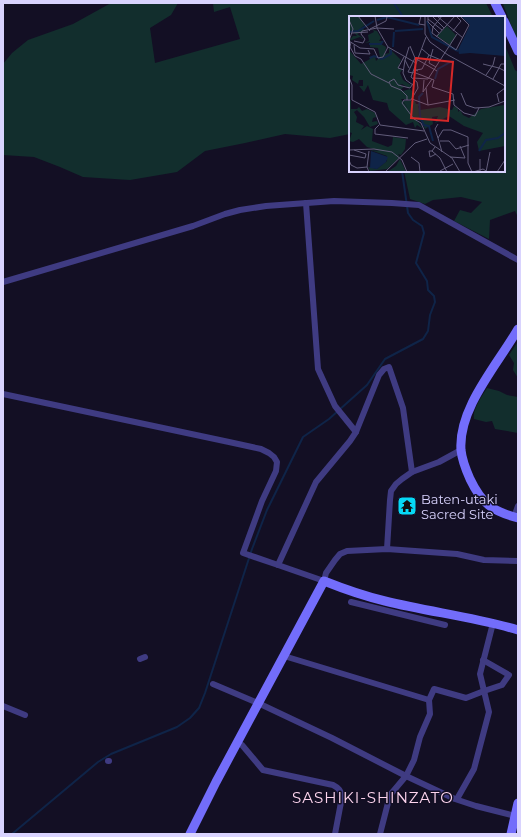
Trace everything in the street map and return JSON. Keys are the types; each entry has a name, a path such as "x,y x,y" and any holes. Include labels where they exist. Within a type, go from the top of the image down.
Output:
{"street":[{"path":"495,3 502,16"},
{"path":"505,23 518,51"},
{"path":"3,282 193,226 225,214 266,206 334,201 419,205 518,260"},
{"path":"306,203 318,369 336,407 356,432"},
{"path":"518,329 468,411 462,434 462,456 469,476 476,490 485,502 495,510 516,518 518,506"},
{"path":"278,565 316,482 350,442 356,432 379,375 384,369 389,367 404,408 412,472"},
{"path":"3,394 261,449 274,457 277,462 276,471 262,501 243,554 386,602 493,623 518,630"},
{"path":"387,549 391,490 402,478 412,472 439,462 462,450"},
{"path":"190,834 237,742 324,581 326,573 340,554 347,551 387,549 457,554 484,560 518,561"},
{"path":"351,602 445,625"},
{"path":"418,608 422,620"},
{"path":"457,800 474,769 489,712 480,674 493,623"},
{"path":"284,656 429,700"},
{"path":"380,834 390,795 406,776 414,760 420,737 430,714 429,700 434,688 466,698 502,685 509,675 483,660"},
{"path":"213,684 258,703 332,738 457,800 515,816"},
{"path":"3,706 25,715"},
{"path":"237,742 242,745 263,770 333,785 339,788 342,792 342,797 335,834"},
{"path":"511,834 518,803"}],"green space":[{"path":"111,3 178,3 171,15 150,28 155,63 240,39 230,7 214,12 213,3 486,3 492,16 349,16 349,134 330,138 285,134 205,151 177,172 130,180 83,177 34,157 3,155 3,64 12,53 28,40 73,24"},
{"path":"503,3 518,3 518,38 516,38"},
{"path":"505,45 515,70 518,72 518,217 515,211 490,220 489,239 454,221 460,210 471,213 482,202 461,197 433,200 425,204 410,199 404,172 505,172"},
{"path":"518,342 518,378 513,370 514,363 509,355"},
{"path":"487,388 518,397 518,433 495,429 492,421 486,422 474,419 474,411"}],"waterway":[{"path":"394,3 402,16"},
{"path":"12,834 98,762 111,754 177,727 190,718 199,708 252,549 267,510 303,437 329,419 367,385 385,359 423,339 428,331 430,315 435,302 434,296 428,290 427,281 416,263 424,233 422,226 413,220 408,213 402,172"}],"place":[{"name":"Baten-utaki Sacred Site","path":"407,506"}],"district":[{"name":"SASHIKI-SHINZATO","path":"373,797"}]}
